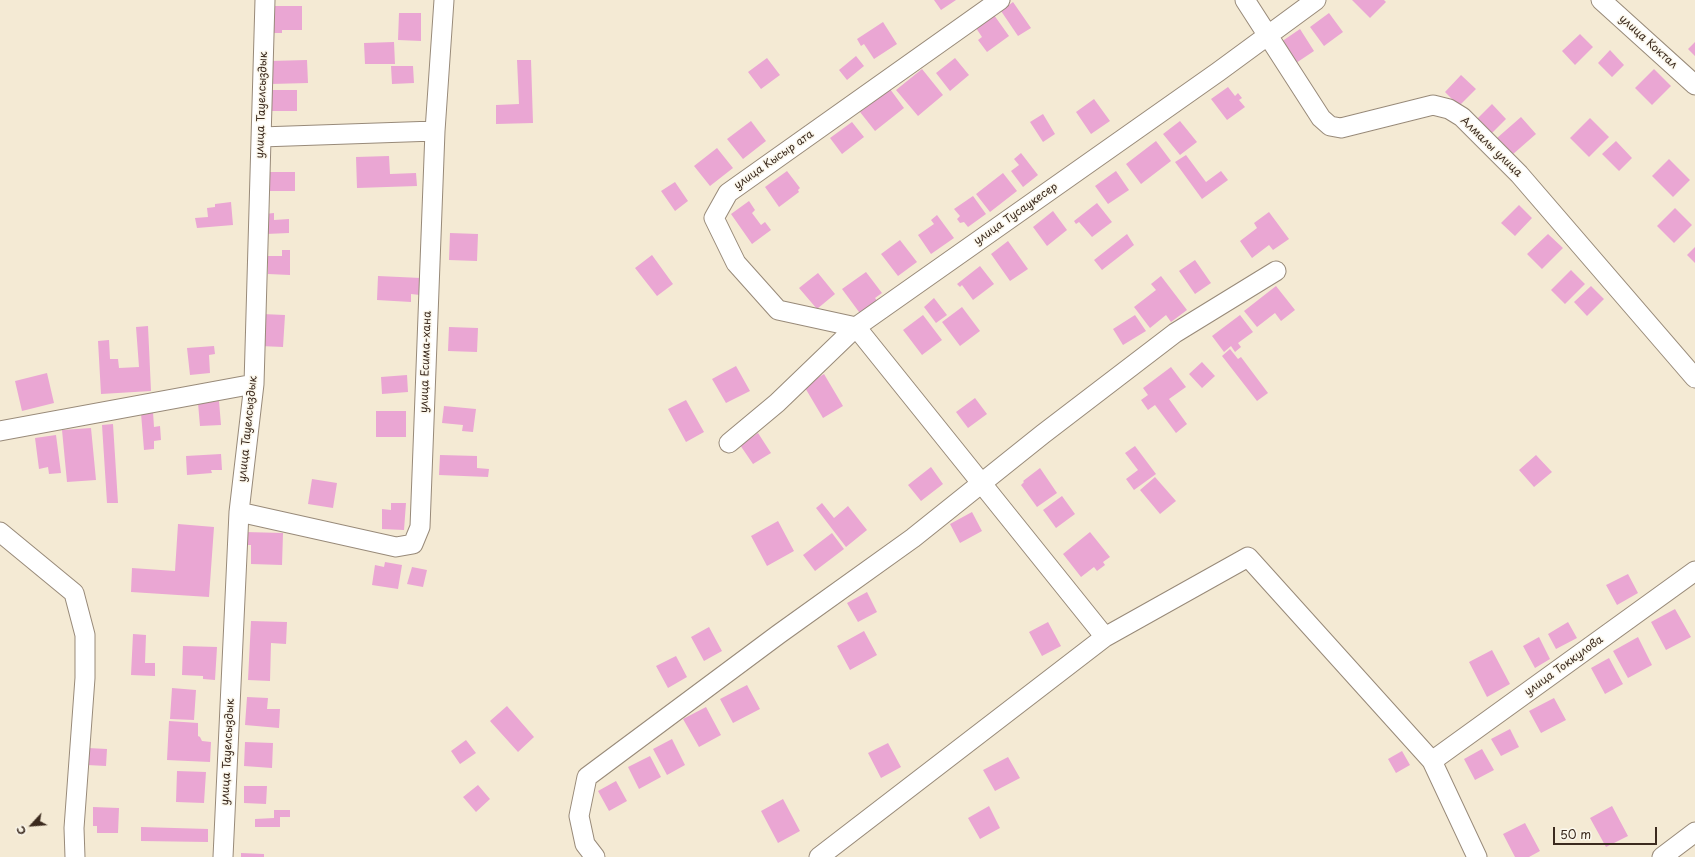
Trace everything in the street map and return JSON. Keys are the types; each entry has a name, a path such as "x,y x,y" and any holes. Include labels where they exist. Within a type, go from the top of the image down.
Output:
{"street":[{"name":"улица Тауелсыздык","path":"223,857 239,512 254,384 265,0"},
{"name":"улица Есима-хана","path":"239,512 396,547 413,544 420,528 435,131 444,0"},
{"name":"улица Кысыр ата","path":"856,327 778,310 736,263 714,218 728,193 1000,0"},
{"name":"Алмалы улица","path":"1245,0 1320,118 1330,126 1341,128 1433,105 1449,109 1462,117 1520,174 1695,378"},
{"name":"улица Тусаукесер","path":"729,444 777,403 856,327 1218,72 1316,0"},
{"name":"улица Коктал","path":"1601,0 1695,85"},
{"path":"261,137 435,131"},
{"path":"595,857 585,844 579,816 587,777 779,634 914,538 982,483 1175,333 1276,271"},
{"path":"856,327 1105,637"},
{"path":"0,431 254,384"},
{"path":"0,532 74,593 86,635 85,678 74,828 75,857"},
{"path":"819,857 1105,637 1248,557 1432,761 1477,857"},
{"name":"улица Токкулова","path":"1432,761 1695,571"},
{"path":"1662,857 1695,832"}],"building":[{"path":"934,0 956,0 941,10"},
{"path":"1352,0 1384,0 1386,2 1370,18"},
{"path":"1013,2 1031,28 1018,36 1001,11"},
{"path":"274,6 302,6 302,30 282,30 282,33 274,33"},
{"path":"399,13 421,13 421,41 398,40"},
{"path":"1329,13 1343,32 1324,46 1310,27"},
{"path":"994,15 1009,36 987,52 978,40 982,37 976,28"},
{"path":"883,22 897,44 874,59 864,44 861,46 857,39"},
{"path":"1300,29 1314,51 1293,65 1278,44"},
{"path":"1580,34 1593,47 1575,65 1562,51"},
{"path":"394,42 395,64 365,64 364,43"},
{"path":"1695,42 1695,56 1688,49"},
{"path":"1610,50 1624,65 1612,77 1598,63"},
{"path":"856,56 864,66 847,80 839,70"},
{"path":"767,58 780,75 761,89 748,72"},
{"path":"955,58 969,75 950,91 936,73"},
{"path":"307,60 308,83 271,84 270,61"},
{"path":"517,60 531,60 533,123 496,124 496,105 519,104"},
{"path":"391,66 413,66 414,83 392,84"},
{"path":"922,69 943,95 918,116 896,90"},
{"path":"1654,69 1671,86 1652,105 1635,88"},
{"path":"1461,75 1476,89 1459,106 1445,92"},
{"path":"1228,87 1235,96 1238,93 1242,98 1239,100 1245,107 1227,120 1211,99"},
{"path":"890,89 904,108 875,131 860,112"},
{"path":"271,90 297,90 297,111 271,111"},
{"path":"1094,99 1110,121 1091,134 1076,112"},
{"path":"1492,104 1506,119 1490,135 1476,120"},
{"path":"1043,114 1055,134 1043,142 1030,122"},
{"path":"1521,117 1536,134 1512,155 1497,138"},
{"path":"1590,118 1609,137 1589,157 1570,138"},
{"path":"751,121 766,141 743,159 727,139"},
{"path":"1180,121 1197,142 1180,155 1163,134"},
{"path":"852,122 864,137 842,154 830,138"},
{"path":"1156,141 1171,161 1141,184 1126,164"},
{"path":"1616,141 1632,158 1619,171 1602,154"},
{"path":"717,148 733,168 710,186 694,166"},
{"path":"1021,153 1038,175 1023,187 1011,171 1019,165 1014,159"},
{"path":"1186,155 1206,182 1221,171 1228,180 1202,199 1175,162"},
{"path":"389,156 390,174 416,173 417,186 357,188 356,157"},
{"path":"1669,159 1690,180 1673,197 1652,176"},
{"path":"787,171 800,188 798,190 799,192 779,207 765,187"},
{"path":"1116,171 1129,190 1108,204 1095,186"},
{"path":"270,172 295,172 295,191 269,191"},
{"path":"1003,173 1017,191 990,212 976,194"},
{"path":"675,182 688,201 675,211 661,191"},
{"path":"973,196 986,214 968,227 964,222 960,223 957,219 960,216 954,209"},
{"path":"749,201 755,210 752,213 761,225 765,222 771,230 752,244 731,214"},
{"path":"231,202 233,225 197,228 195,218 208,217 207,208 215,207 215,204"},
{"path":"1097,203 1112,222 1092,237 1079,222 1076,224 1074,221"},
{"path":"1519,205 1532,218 1515,236 1501,223"},
{"path":"1675,208 1692,225 1674,243 1657,226"},
{"path":"1053,211 1067,230 1047,246 1033,227"},
{"path":"1269,212 1289,239 1273,250 1269,245 1252,258 1240,241 1257,228 1254,223"},
{"path":"274,213 274,220 289,219 289,233 266,234 265,214"},
{"path":"937,215 954,238 931,254 918,235 934,224 931,220"},
{"path":"450,233 478,234 477,261 449,260"},
{"path":"1127,234 1134,245 1102,270 1094,260"},
{"path":"1548,234 1563,248 1542,269 1527,254"},
{"path":"900,240 917,262 898,276 881,254"},
{"path":"1008,241 1028,269 1010,281 991,254"},
{"path":"1695,247 1695,263 1687,255"},
{"path":"282,250 290,250 290,275 268,274 268,256 282,256"},
{"path":"652,255 673,284 657,296 635,268"},
{"path":"1195,260 1211,283 1195,294 1179,271"},
{"path":"980,266 994,284 973,300 962,285 960,287 957,284"},
{"path":"1571,270 1585,284 1565,304 1551,290"},
{"path":"866,272 882,293 875,298 879,303 862,316 842,289"},
{"path":"818,273 835,294 817,309 799,288"},
{"path":"378,276 421,278 420,295 411,294 411,302 377,300"},
{"path":"1161,276 1187,310 1171,322 1166,315 1150,328 1134,307 1156,290 1151,284"},
{"path":"1276,286 1295,310 1281,321 1275,313 1257,327 1244,311"},
{"path":"1591,286 1604,299 1587,316 1574,302"},
{"path":"934,298 947,315 936,323 924,307"},
{"path":"962,307 980,331 960,346 942,322"},
{"path":"262,314 285,315 283,347 260,346"},
{"path":"923,315 942,340 922,355 903,330"},
{"path":"1135,315 1146,331 1123,345 1113,329"},
{"path":"1240,315 1253,332 1238,343 1241,347 1235,352 1231,346 1224,352 1212,336"},
{"path":"148,326 151,391 101,394 98,341 109,340 110,359 118,359 119,368 139,367 136,327"},
{"path":"449,327 478,328 477,352 448,351"},
{"path":"214,346 215,354 209,355 210,373 190,375 187,348"},
{"path":"1230,349 1238,359 1241,357 1268,393 1257,401 1222,356"},
{"path":"1202,362 1215,376 1202,388 1189,374"},
{"path":"736,366 750,391 726,403 712,379"},
{"path":"1171,367 1186,387 1169,399 1187,424 1176,433 1155,405 1148,410 1141,400 1148,395 1143,388"},
{"path":"47,373 54,403 22,411 15,381"},
{"path":"824,374 843,406 823,418 804,386"},
{"path":"407,375 408,392 382,394 381,377"},
{"path":"975,398 987,414 968,428 956,412"},
{"path":"686,400 704,432 686,442 668,409"},
{"path":"219,401 221,425 200,426 198,403"},
{"path":"444,406 476,409 473,432 462,431 463,425 442,423"},
{"path":"376,411 406,411 406,437 376,437"},
{"path":"153,412 154,427 160,426 161,440 154,441 154,449 144,450 141,413"},
{"path":"113,424 118,503 107,503 102,425"},
{"path":"91,428 96,480 67,482 62,430"},
{"path":"758,433 771,453 753,464 740,445"},
{"path":"56,435 61,473 49,474 48,467 39,469 35,438"},
{"path":"1135,446 1156,474 1134,490 1126,479 1138,470 1125,453"},
{"path":"221,454 222,470 211,470 212,473 187,475 186,456"},
{"path":"440,455 477,456 477,468 489,469 488,477 439,475"},
{"path":"1536,455 1552,472 1534,487 1519,470"},
{"path":"931,467 943,484 921,501 908,485"},
{"path":"1040,468 1057,493 1037,507 1021,485 1024,482 1023,481"},
{"path":"1155,477 1176,501 1160,514 1140,490"},
{"path":"312,479 337,483 333,508 308,504"},
{"path":"1062,496 1075,514 1056,528 1043,510"},
{"path":"391,503 406,503 404,530 382,529 382,509 391,510"},
{"path":"822,503 834,518 848,506 867,530 846,547 816,508"},
{"path":"972,512 982,531 960,543 950,524"},
{"path":"778,521 794,551 767,566 751,536"},
{"path":"178,524 214,527 209,597 131,592 132,568 175,571"},
{"path":"245,532 283,533 282,565 251,564 251,545 245,545"},
{"path":"1090,532 1110,557 1103,562 1105,565 1097,571 1094,567 1081,577 1063,554"},
{"path":"832,533 844,549 815,571 803,555"},
{"path":"385,562 402,565 398,589 372,585 375,565 384,567"},
{"path":"412,567 427,570 423,587 407,584"},
{"path":"1628,574 1638,593 1617,605 1606,585"},
{"path":"867,592 877,612 858,622 847,603"},
{"path":"1675,609 1691,637 1666,650 1651,622"},
{"path":"251,621 287,622 286,644 271,643 270,681 248,680"},
{"path":"1048,622 1061,646 1042,656 1029,632"},
{"path":"1568,622 1577,638 1556,649 1548,634"},
{"path":"709,627 722,651 704,661 691,637"},
{"path":"864,631 877,655 850,670 837,646"},
{"path":"133,634 146,635 145,663 155,663 155,676 131,675"},
{"path":"1539,637 1550,659 1535,668 1523,646"},
{"path":"1638,637 1652,665 1628,678 1613,651"},
{"path":"183,646 217,647 215,680 203,679 203,676 182,675"},
{"path":"1492,650 1510,684 1487,697 1469,662"},
{"path":"676,656 687,677 668,688 656,666"},
{"path":"1609,658 1623,684 1605,694 1591,668"},
{"path":"747,685 760,709 733,723 720,699"},
{"path":"172,688 196,690 194,720 170,719"},
{"path":"247,697 268,698 267,709 280,709 279,728 245,725"},
{"path":"1554,698 1566,720 1541,733 1529,711"},
{"path":"507,706 534,737 518,752 490,721"},
{"path":"706,707 721,735 699,747 683,719"},
{"path":"169,721 198,723 198,736 202,741 211,742 210,762 167,760"},
{"path":"1510,729 1519,747 1501,756 1491,739"},
{"path":"672,739 685,765 667,775 653,749"},
{"path":"466,740 476,753 460,764 451,751"},
{"path":"245,742 273,743 272,768 244,766"},
{"path":"888,743 901,767 881,778 868,753"},
{"path":"88,748 107,749 106,766 87,765"},
{"path":"1482,749 1494,770 1475,780 1464,759"},
{"path":"1402,751 1410,765 1396,773 1388,759"},
{"path":"650,756 661,777 639,789 628,767"},
{"path":"1008,757 1020,778 995,791 983,770"},
{"path":"177,771 206,772 204,803 176,802"},
{"path":"616,781 627,801 609,811 598,791"},
{"path":"478,785 490,799 476,812 463,797"},
{"path":"244,786 267,786 266,804 244,803"},
{"path":"783,799 800,831 778,843 761,811"},
{"path":"989,806 1000,828 980,839 968,818"},
{"path":"1612,806 1628,836 1606,847 1590,818"},
{"path":"93,807 119,808 118,833 97,833 97,826 93,826"},
{"path":"274,810 290,810 290,817 280,817 280,827 255,827 255,819 274,818"},
{"path":"1525,823 1540,851 1529,857 1515,857 1503,834"},
{"path":"141,827 208,829 208,842 141,841"},
{"path":"241,853 264,854 264,857 241,857"}]}
